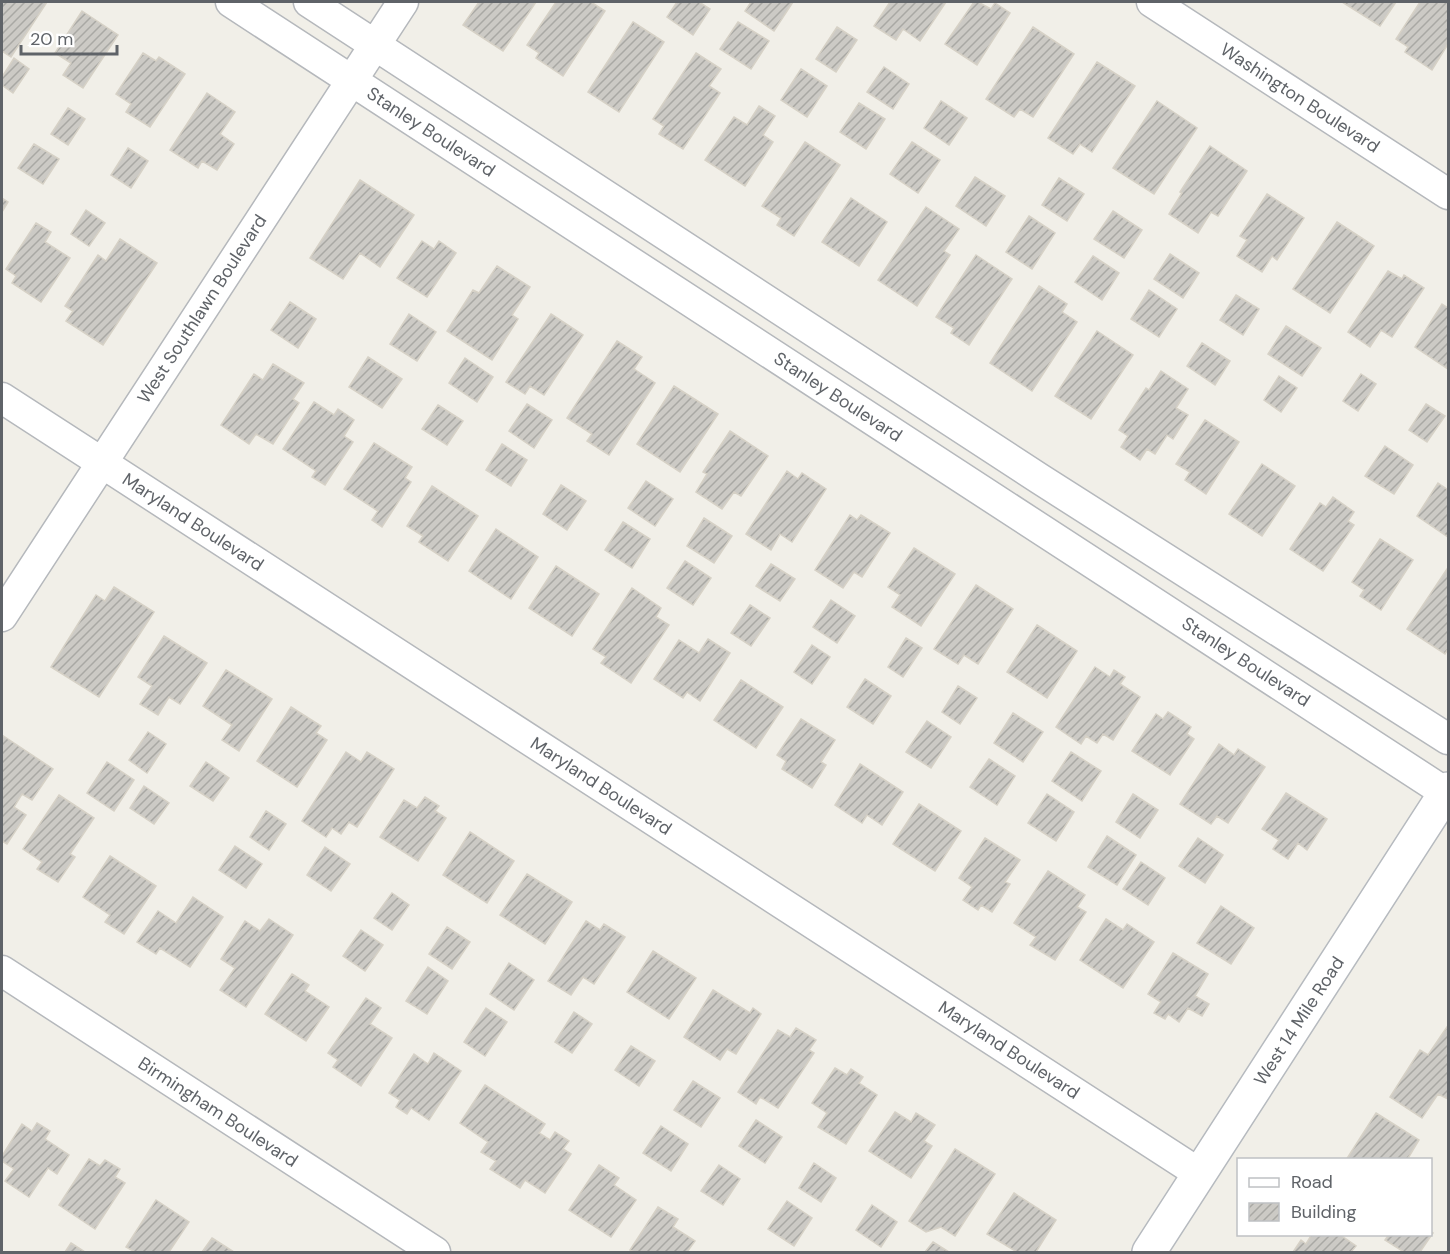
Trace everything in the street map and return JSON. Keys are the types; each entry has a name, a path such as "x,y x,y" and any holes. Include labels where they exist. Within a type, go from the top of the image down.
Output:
{"main road":[{"name":"West 14 Mile Road","path":"1149,1252 1447,791"}],"street":[{"name":"Stanley Boulevard","path":"231,2 1447,791"},
{"path":"309,2 912,396 1449,739"},
{"name":"West Southlawn Boulevard","path":"2,616 403,2"},
{"name":"Washington Boulevard","path":"1152,2 1449,194"},
{"path":"890,431 912,396"},
{"name":"Maryland Boulevard","path":"2,398 1200,1174"},
{"name":"Birmingham Boulevard","path":"2,971 435,1252"}],"building":[{"path":"2,2 47,2 11,57 2,51"},
{"path":"479,2 536,2 503,51 463,25"},
{"path":"556,2 591,2 605,11 563,76 536,58 539,53 527,45"},
{"path":"677,2 699,2 710,9 693,35 667,17"},
{"path":"751,2 793,2 774,31 745,11"},
{"path":"890,2 946,2 920,41 903,29 896,40 874,26"},
{"path":"974,2 991,9 995,3 1010,13 977,65 945,44"},
{"path":"1342,2 1396,2 1380,26"},
{"path":"1420,2 1448,2 1448,44 1432,70 1405,52 1408,47 1396,39"},
{"path":"82,11 118,35 83,88 63,75 71,63 55,53"},
{"path":"633,22 664,42 619,112 588,92"},
{"path":"738,22 769,41 751,69 720,49"},
{"path":"837,27 857,40 836,72 816,59"},
{"path":"1033,27 1074,54 1033,117 1020,109 1014,117 986,99"},
{"path":"143,53 156,61 159,57 185,74 150,127 126,112 131,104 116,94"},
{"path":"696,53 721,69 709,86 720,93 683,149 659,134 664,126 653,119"},
{"path":"14,58 29,69 13,93 2,85 2,77"},
{"path":"1097,62 1135,86 1092,152 1080,144 1073,154 1048,138"},
{"path":"884,67 909,84 893,109 867,92"},
{"path":"801,69 827,86 807,117 781,100"},
{"path":"207,93 235,112 220,134 234,144 217,170 202,161 198,168 170,150"},
{"path":"941,101 967,118 949,145 924,128"},
{"path":"1157,101 1197,128 1154,194 1113,168"},
{"path":"859,103 885,119 866,149 840,132"},
{"path":"759,106 775,116 763,135 773,142 745,186 705,160 734,117 747,125"},
{"path":"68,108 85,119 68,145 51,134"},
{"path":"805,142 840,165 794,236 777,225 781,218 762,206"},
{"path":"912,142 940,160 918,193 890,174"},
{"path":"34,144 59,159 43,184 18,168"},
{"path":"1210,146 1247,171 1218,216 1211,212 1198,233 1169,214 1182,193 1180,192"},
{"path":"128,148 148,161 131,188 111,175"},
{"path":"975,177 1005,196 986,226 956,206"},
{"path":"1059,178 1084,194 1067,221 1042,205"},
{"path":"360,180 414,215 380,267 360,253 343,279 310,258"},
{"path":"1267,194 1304,218 1277,260 1272,256 1262,272 1237,256 1247,240 1240,236"},
{"path":"2,198 8,202 2,212"},
{"path":"851,198 887,222 859,266 822,242"},
{"path":"926,207 959,229 944,251 950,255 917,306 878,280"},
{"path":"86,210 105,223 89,246 71,234"},
{"path":"1113,211 1142,230 1124,258 1094,239"},
{"path":"1029,216 1055,233 1032,269 1006,252"},
{"path":"1337,222 1374,246 1330,313 1293,289"},
{"path":"36,223 51,232 45,242 70,258 41,302 12,283 16,276 6,269"},
{"path":"120,239 157,263 103,345 66,321 73,311 65,306 98,255 106,261"},
{"path":"422,241 434,249 439,241 456,253 427,297 397,278"},
{"path":"1170,254 1199,273 1183,298 1154,279"},
{"path":"976,255 1012,279 969,345 951,333 954,328 936,317"},
{"path":"1093,256 1119,273 1102,300 1075,282"},
{"path":"497,266 530,287 512,315 518,319 492,360 447,331 473,290 479,293"},
{"path":"1388,271 1402,279 1404,275 1424,288 1392,337 1381,330 1370,347 1348,332"},
{"path":"1039,286 1067,304 1062,312 1077,322 1032,391 990,363"},
{"path":"1149,290 1177,309 1159,337 1131,319"},
{"path":"1236,295 1259,309 1243,335 1220,320"},
{"path":"290,302 316,319 298,348 271,330"},
{"path":"1442,304 1448,308 1448,369 1415,347"},
{"path":"409,314 436,332 417,361 390,344"},
{"path":"551,314 583,335 544,395 530,386 525,394 506,382"},
{"path":"1286,326 1321,348 1302,376 1268,354"},
{"path":"1097,331 1133,355 1091,419 1055,396"},
{"path":"617,341 642,357 634,369 655,383 609,455 587,441 592,434 567,418"},
{"path":"1202,343 1230,361 1215,385 1187,366"},
{"path":"368,357 402,379 382,408 349,387"},
{"path":"465,358 493,377 477,402 449,383"},
{"path":"273,364 304,383 293,399 299,403 273,444 256,434 249,444 221,425 254,374 263,380"},
{"path":"1161,371 1188,389 1176,408 1188,415 1173,439 1167,435 1155,454 1147,449 1140,460 1121,447 1128,436 1119,430 1146,388 1149,390"},
{"path":"1361,374 1376,384 1358,411 1343,401"},
{"path":"1279,376 1297,388 1281,412 1264,400"},
{"path":"674,386 718,414 680,472 637,444"},
{"path":"314,402 334,415 338,409 354,420 344,436 353,442 325,485 312,477 316,471 283,449"},
{"path":"527,404 552,420 534,448 509,431"},
{"path":"1426,404 1445,416 1427,442 1409,430"},
{"path":"438,405 463,421 447,445 422,429"},
{"path":"1205,420 1239,442 1206,494 1185,480 1190,472 1176,464"},
{"path":"730,431 768,456 741,496 734,492 722,509 696,492 707,474 703,472"},
{"path":"374,443 412,467 405,478 411,482 382,527 372,520 378,511 344,489"},
{"path":"502,444 527,460 511,486 486,470"},
{"path":"1385,446 1413,465 1394,494 1365,476"},
{"path":"1262,464 1295,486 1262,536 1229,514"},
{"path":"787,471 798,479 802,473 826,489 792,542 780,534 771,550 746,534"},
{"path":"646,481 673,499 655,526 628,508"},
{"path":"1438,483 1448,490 1448,537 1417,516"},
{"path":"561,485 586,501 567,530 543,514"},
{"path":"432,486 478,516 448,561 419,542 423,536 407,526"},
{"path":"1333,497 1354,512 1348,521 1354,525 1323,571 1290,549 1320,503 1326,507"},
{"path":"850,515 857,520 861,515 890,533 862,577 854,572 843,588 815,570"},
{"path":"704,518 732,536 714,563 687,546"},
{"path":"623,522 650,539 632,568 605,550"},
{"path":"496,529 538,557 511,599 469,571"},
{"path":"1380,539 1413,560 1381,610 1360,596 1364,590 1352,582"},
{"path":"914,548 955,574 921,626 892,607 900,595 888,587"},
{"path":"685,561 711,578 693,605 667,588"},
{"path":"771,564 795,579 780,601 756,586"},
{"path":"556,566 599,594 572,636 529,608"},
{"path":"1447,569 1448,649 1445,654 1407,629"},
{"path":"976,585 1013,609 978,664 964,655 958,664 934,649"},
{"path":"114,587 154,612 99,697 51,667 96,595 105,601"},
{"path":"632,588 661,608 656,617 669,625 631,683 601,663 606,657 593,649"},
{"path":"831,600 855,616 837,643 813,627"},
{"path":"750,605 770,618 751,646 731,633"},
{"path":"1037,625 1077,651 1047,698 1007,672"},
{"path":"164,636 207,663 180,704 169,697 158,715 140,704 152,686 138,677"},
{"path":"906,638 922,648 903,677 888,667"},
{"path":"708,639 730,653 700,701 687,692 683,698 654,679 679,640 699,653"},
{"path":"812,645 830,657 812,684 794,672"},
{"path":"1095,667 1110,677 1114,670 1125,677 1120,684 1140,697 1113,740 1103,734 1097,743 1086,736 1081,744 1056,727"},
{"path":"226,670 272,699 239,751 222,740 232,725 203,706"},
{"path":"865,679 891,696 873,724 847,707"},
{"path":"741,680 783,707 756,748 714,720"},
{"path":"958,686 977,698 960,724 942,712"},
{"path":"291,707 321,726 316,733 327,740 297,787 257,761"},
{"path":"1168,712 1191,727 1187,734 1194,739 1170,775 1132,751 1156,714 1163,719"},
{"path":"1013,713 1043,732 1023,762 994,743"},
{"path":"801,719 835,740 821,762 826,765 812,788 782,769 786,761 777,755"},
{"path":"927,721 951,737 931,768 906,752"},
{"path":"148,732 166,744 147,773 129,760"},
{"path":"2,735 53,769 32,800 22,794 14,807 26,815 7,844 2,841"},
{"path":"1219,744 1234,755 1238,749 1265,767 1228,823 1217,816 1211,824 1180,804"},
{"path":"346,752 361,762 367,752 394,769 357,827 349,822 341,834 332,828 326,837 302,821"},
{"path":"1071,752 1101,771 1082,801 1052,781"},
{"path":"989,759 1015,776 997,805 970,787"},
{"path":"107,762 134,780 114,811 87,793"},
{"path":"206,762 229,778 213,801 190,786"},
{"path":"860,764 903,792 882,825 867,815 862,823 835,805"},
{"path":"144,786 169,803 154,824 130,808"},
{"path":"1286,793 1327,819 1307,850 1298,843 1288,859 1273,849 1279,840 1262,829"},
{"path":"1047,794 1074,812 1056,841 1028,823"},
{"path":"1133,794 1158,810 1140,838 1116,822"},
{"path":"59,795 94,818 70,854 75,857 58,882 37,869 42,862 23,849"},
{"path":"425,797 439,806 435,811 446,818 418,861 380,837 404,800 417,808"},
{"path":"919,804 961,831 935,871 893,844"},
{"path":"266,811 286,824 269,850 250,837"},
{"path":"470,832 514,861 487,903 443,875"},
{"path":"1107,836 1136,855 1117,885 1088,867"},
{"path":"985,838 1020,860 1005,882 1010,884 992,912 981,905 978,910 963,900 972,887 959,878"},
{"path":"1198,838 1223,855 1205,883 1179,866"},
{"path":"235,846 262,864 246,888 219,870"},
{"path":"325,847 350,864 331,891 307,875"},
{"path":"110,856 156,886 124,934 105,922 110,915 83,897"},
{"path":"1141,862 1165,878 1148,905 1123,889"},
{"path":"1048,871 1085,895 1077,907 1086,912 1055,960 1030,945 1036,937 1014,923"},
{"path":"527,874 572,902 545,944 500,915"},
{"path":"392,893 409,905 392,930 374,918"},
{"path":"193,897 223,917 190,967 160,948 156,954 137,942 158,911 176,923"},
{"path":"1221,906 1254,928 1231,964 1197,943"},
{"path":"269,919 293,935 246,1007 220,990 235,968 221,959 245,921 260,931"},
{"path":"1106,919 1123,930 1127,924 1154,942 1123,988 1080,960"},
{"path":"586,921 600,930 604,924 625,937 594,984 583,977 571,995 548,981"},
{"path":"447,927 470,942 452,969 429,954"},
{"path":"361,930 383,945 365,971 343,956"},
{"path":"653,951 696,978 669,1019 627,992"},
{"path":"1173,953 1208,974 1195,996 1209,1004 1202,1016 1188,1008 1179,1022 1168,1014 1165,1019 1154,1013 1161,1002 1148,994"},
{"path":"509,963 534,980 514,1010 490,994"},
{"path":"428,967 448,981 427,1014 406,1001"},
{"path":"292,974 309,985 305,991 329,1007 306,1041 265,1014"},
{"path":"713,990 750,1013 753,1008 761,1014 736,1054 727,1049 720,1060 684,1037"},
{"path":"366,998 381,1008 370,1024 392,1038 361,1086 333,1067 338,1060 328,1053"},
{"path":"486,1008 507,1022 485,1056 464,1042"},
{"path":"574,1012 592,1024 572,1053 555,1042"},
{"path":"1447,1027 1448,1099 1438,1094 1422,1118 1390,1097 1420,1050 1428,1055"},
{"path":"796,1028 816,1040 809,1050 814,1053 778,1108 760,1097 756,1104 738,1092 778,1030 790,1037"},
{"path":"631,1046 655,1061 639,1086 615,1070"},
{"path":"434,1053 461,1071 429,1120 411,1108 407,1114 396,1107 400,1100 389,1093 414,1054 428,1064"},
{"path":"835,1068 847,1075 851,1069 863,1077 859,1083 877,1095 846,1144 818,1127 827,1113 812,1103"},
{"path":"693,1081 720,1098 701,1127 674,1110"},
{"path":"485,1085 545,1124 539,1133 550,1140 555,1132 569,1141 563,1149 571,1154 545,1193 525,1180 520,1188 490,1169 496,1161 481,1152 488,1142 460,1123"},
{"path":"895,1112 911,1122 916,1113 935,1125 924,1141 932,1146 911,1178 869,1151"},
{"path":"1376,1113 1419,1140 1408,1158 1347,1158"},
{"path":"756,1120 782,1137 765,1163 739,1146"},
{"path":"37,1123 50,1131 45,1139 69,1155 57,1174 48,1168 29,1197 5,1181 14,1169 2,1161 2,1156 22,1124 32,1131"},
{"path":"661,1126 688,1144 671,1171 643,1153"},
{"path":"955,1149 995,1174 955,1236 941,1227 926,1232 909,1221"},
{"path":"89,1159 100,1166 105,1160 120,1169 115,1177 125,1183 95,1229 59,1205"},
{"path":"814,1163 836,1178 821,1202 799,1188"},
{"path":"599,1165 619,1178 614,1185 636,1200 611,1237 569,1210"},
{"path":"719,1165 740,1179 723,1205 701,1191"},
{"path":"1014,1193 1056,1220 1036,1252 1017,1252 987,1234"},
{"path":"156,1200 189,1222 169,1252 135,1252 126,1247"},
{"path":"787,1201 812,1218 794,1246 768,1229"},
{"path":"872,1205 897,1222 881,1247 856,1230"},
{"path":"658,1207 678,1219 673,1227 695,1241 687,1252 634,1252 630,1250"},
{"path":"1311,1236 1342,1236 1356,1246 1351,1252 1293,1252 1301,1240 1306,1244"},
{"path":"1388,1236 1431,1236 1420,1252 1404,1252 1385,1240"},
{"path":"212,1238 234,1252 202,1252"},
{"path":"933,1242 949,1252 925,1252"},
{"path":"71,1243 85,1252 65,1252"}]}
